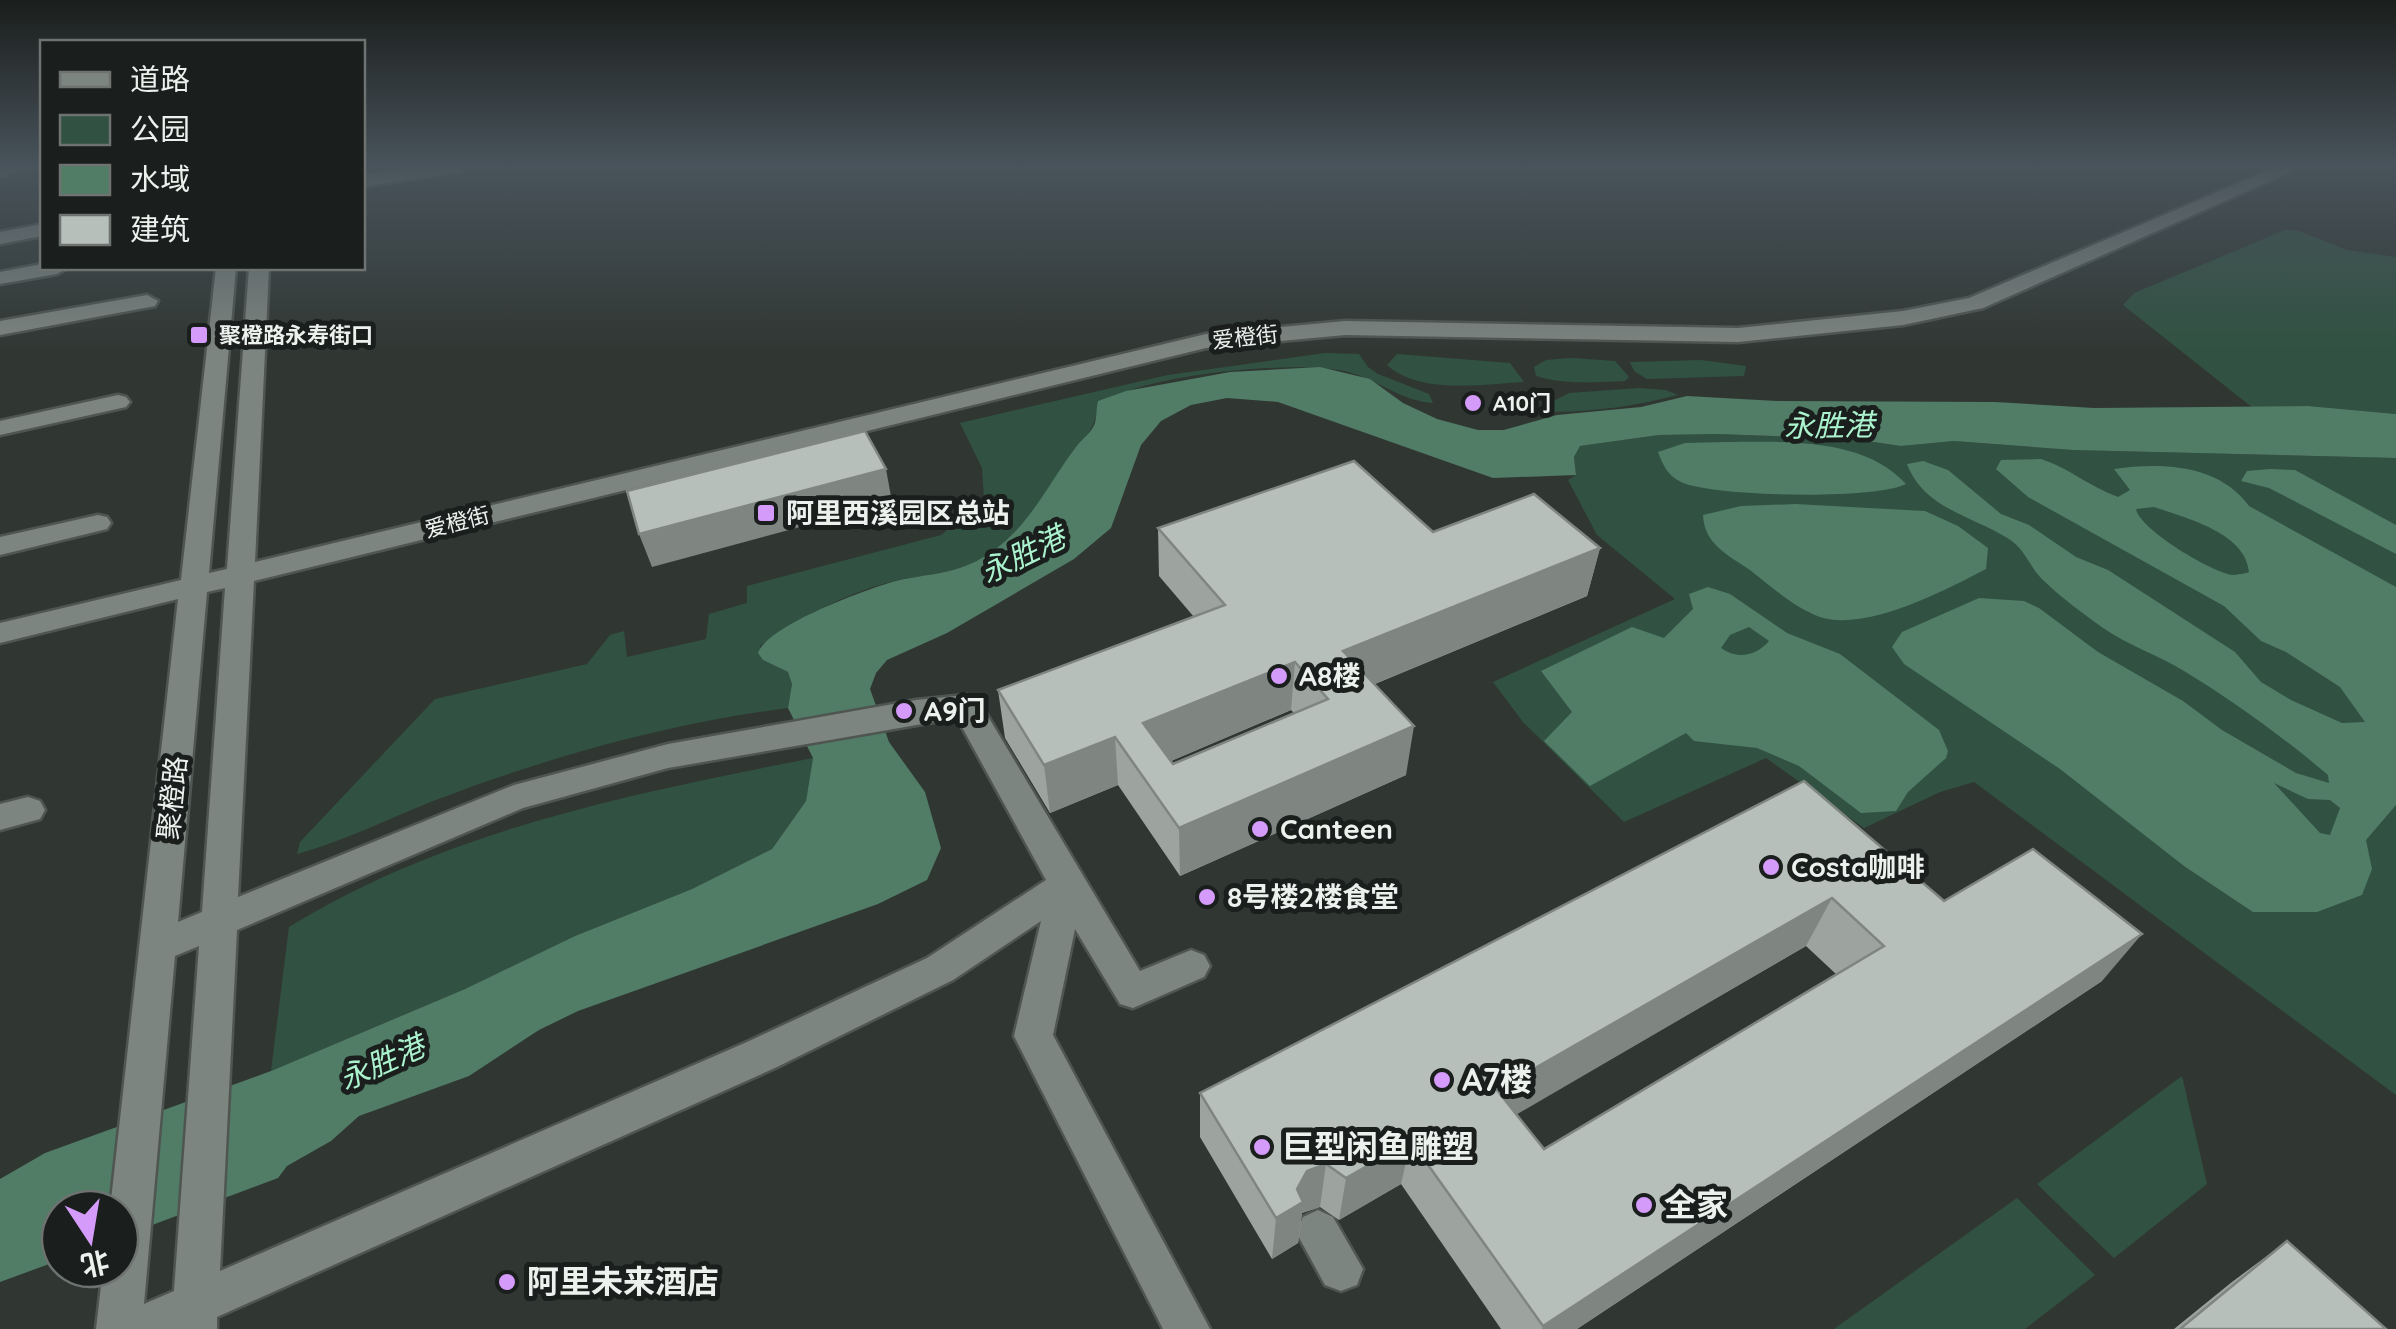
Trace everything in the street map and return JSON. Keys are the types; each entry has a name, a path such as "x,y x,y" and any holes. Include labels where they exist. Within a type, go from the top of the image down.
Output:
{"street":[{"name":"爱橙街","path":"0,633 1206,341 1344,328 1738,335 1902,318 1975,304 2151,228"},
{"path":"0,238 40,230"},
{"path":"0,278 46,270"},
{"name":"聚橙路","path":"119,1329 226,270"},
{"name":"聚橙路","path":"195,1316 259,270"},
{"path":"0,328 147,301"},
{"path":"0,428 118,402"},
{"path":"0,546 98,523"},
{"path":"157,947 514,798 668,756 916,711 966,706 1067,885 1133,992 1191,966"},
{"path":"139,1329 195,1316 940,969 1067,885"},
{"path":"1067,885 1033,1036 1187,1329"},
{"path":"1318,1232 1341,1269"}],"green space":[{"path":"2285,230 2299,231 2347,250 2396,257 2396,414 2308,406 2253,408 2123,305 2134,293"},
{"path":"1325,353 1359,354 1378,374 1429,394 1433,403 1348,372 1299,367 1206,374 1124,393 1097,413 1088,433 1039,505 993,551 960,568 898,580 844,598 760,646 763,660 788,672 792,684 788,708 697,723 564,756 476,785 297,854 300,842 435,699 587,664 610,635 624,631 627,657 706,639 709,614 747,603 747,586 941,535 984,499 982,468 960,423 1168,375"},
{"path":"1397,354 1510,363 1524,382 1452,386 1417,381 1387,365"},
{"path":"1546,360 1615,361 1629,377 1625,381 1580,382 1536,376 1534,367"},
{"path":"1701,360 1746,366 1744,376 1647,379 1634,371 1630,362"},
{"path":"1639,388 1678,395 1606,409 1534,411 1569,393"},
{"path":"1659,435 1853,439 1901,446 1954,441 2073,450 2396,458 2396,1095 1974,782 1940,792 1864,828 1766,758 1624,822 1523,722 1493,682 1675,599 1597,535 1568,480 1576,475 1574,457 1580,446"},
{"path":"813,758 806,801 772,849 692,889 575,936 465,989 271,1071 289,927 349,893 477,840 610,801"},
{"path":"2182,1076 2207,1184 2114,1258 2037,1184"},
{"path":"2017,1198 2095,1275 2025,1329 1834,1329"}],"water":[{"name":"永胜港","path":"1320,367 1370,379 1403,403 1437,419 1478,430 1504,430 1557,415 1641,407 1687,396 1777,401 1995,402 2094,408 2308,406 2396,414 2396,458 2073,450 1954,441 1901,446 1853,439 1659,435 1580,446 1574,457 1576,475 1493,478 1278,402 1227,398 1191,405 1161,421 1141,445 1111,528 1074,559 947,633 887,660 876,673 870,689 889,742 925,792 941,848 927,880 878,904 578,1011 539,1030 469,1076 359,1116 331,1141 287,1166 278,1178 140,1230 140,1189 40,1189 40,1267 0,1282 0,1179 45,1153 271,1071 465,989 575,936 692,889 772,849 806,801 813,758 788,708 792,684 788,672 763,660 758,653 765,643 797,621 840,601 892,582 960,568 998,547 1024,522 1092,429 1098,401 1126,391 1230,372"},
{"path":"1685,443 1798,443 1846,450 1888,469 1906,484 1863,493 1725,491 1681,482 1666,469 1658,452"},
{"path":"2041,459 2118,497 2130,490 2114,469 2151,466 2205,474 2237,492 2249,506 2396,587 2396,805 2366,840 2372,869 2362,895 2317,912 2253,912 2184,866 2060,769 1904,664 1892,647 1902,632 1979,598 2024,601 2098,652 2183,701 2222,730 2296,773 2329,783 2328,775 2240,708 2080,611 2043,580 2009,539 1937,501 1915,479 1907,464 1923,461 1948,470 2001,514 2029,525 2076,557 2108,570 2235,652 2261,682 2291,700 2342,723 2365,722 2340,687 2286,652 2261,641 2224,606 2028,497 1996,469 2001,460","holes":["2154,507 2226,537 2245,558 2249,572 2223,572 2178,549 2150,528 2136,509","2274,783 2308,799 2330,800 2340,808 2330,835 2320,833"]},
{"path":"2295,470 2396,525 2396,554 2269,488 2241,481 2247,471"},
{"path":"1795,504 1925,511 1958,526 1988,548 1986,569 1882,614 1860,619 1820,617 1792,602 1726,554 1704,525 1703,515 1741,506"},
{"path":"1708,587 1730,594 1787,633 1840,654 1939,730 1948,751 1946,758 1908,792 1896,811 1861,813 1799,766 1757,748 1694,741 1686,733 1590,786 1544,741 1572,712 1541,671 1632,627 1664,638 1693,609 1689,594","holes":["1749,627 1769,641 1746,655 1721,648 1730,635"]}],"building":[{"path":"865,431 886,469 639,534 627,491"},
{"path":"1354,461 1433,532 1534,494 1600,548 1343,651 1414,726 1179,828 1115,737 1044,765 998,690 1225,605 1158,528","holes":["1295,662 1328,699 1173,764 1143,723"]},
{"name":"A7楼","path":"1804,781 1944,901 2033,849 2142,934 1543,1326 1411,1141 1346,1178 1326,1164 1307,1171 1297,1189 1303,1202 1276,1218 1200,1093","holes":["1832,898 1884,946 1544,1149 1497,1090"]},
{"path":"2287,1241 2386,1329 2180,1329"}],"place":[{"name":"聚橙路永寿街口","path":"199,335"},
{"name":"A10门","path":"1473,403"},
{"name":"阿里西溪园区总站","path":"766,513"},
{"name":"A8楼","path":"1279,676"},
{"name":"A9门","path":"904,711"},
{"name":"Canteen","path":"1260,829"},
{"name":"Costa咖啡","path":"1771,867"},
{"name":"8号楼2楼食堂","path":"1207,897"},
{"name":"A7楼","path":"1442,1080"},
{"name":"巨型闲鱼雕塑","path":"1262,1147"},
{"name":"全家","path":"1644,1205"},
{"name":"阿里未来酒店","path":"507,1282"}]}
